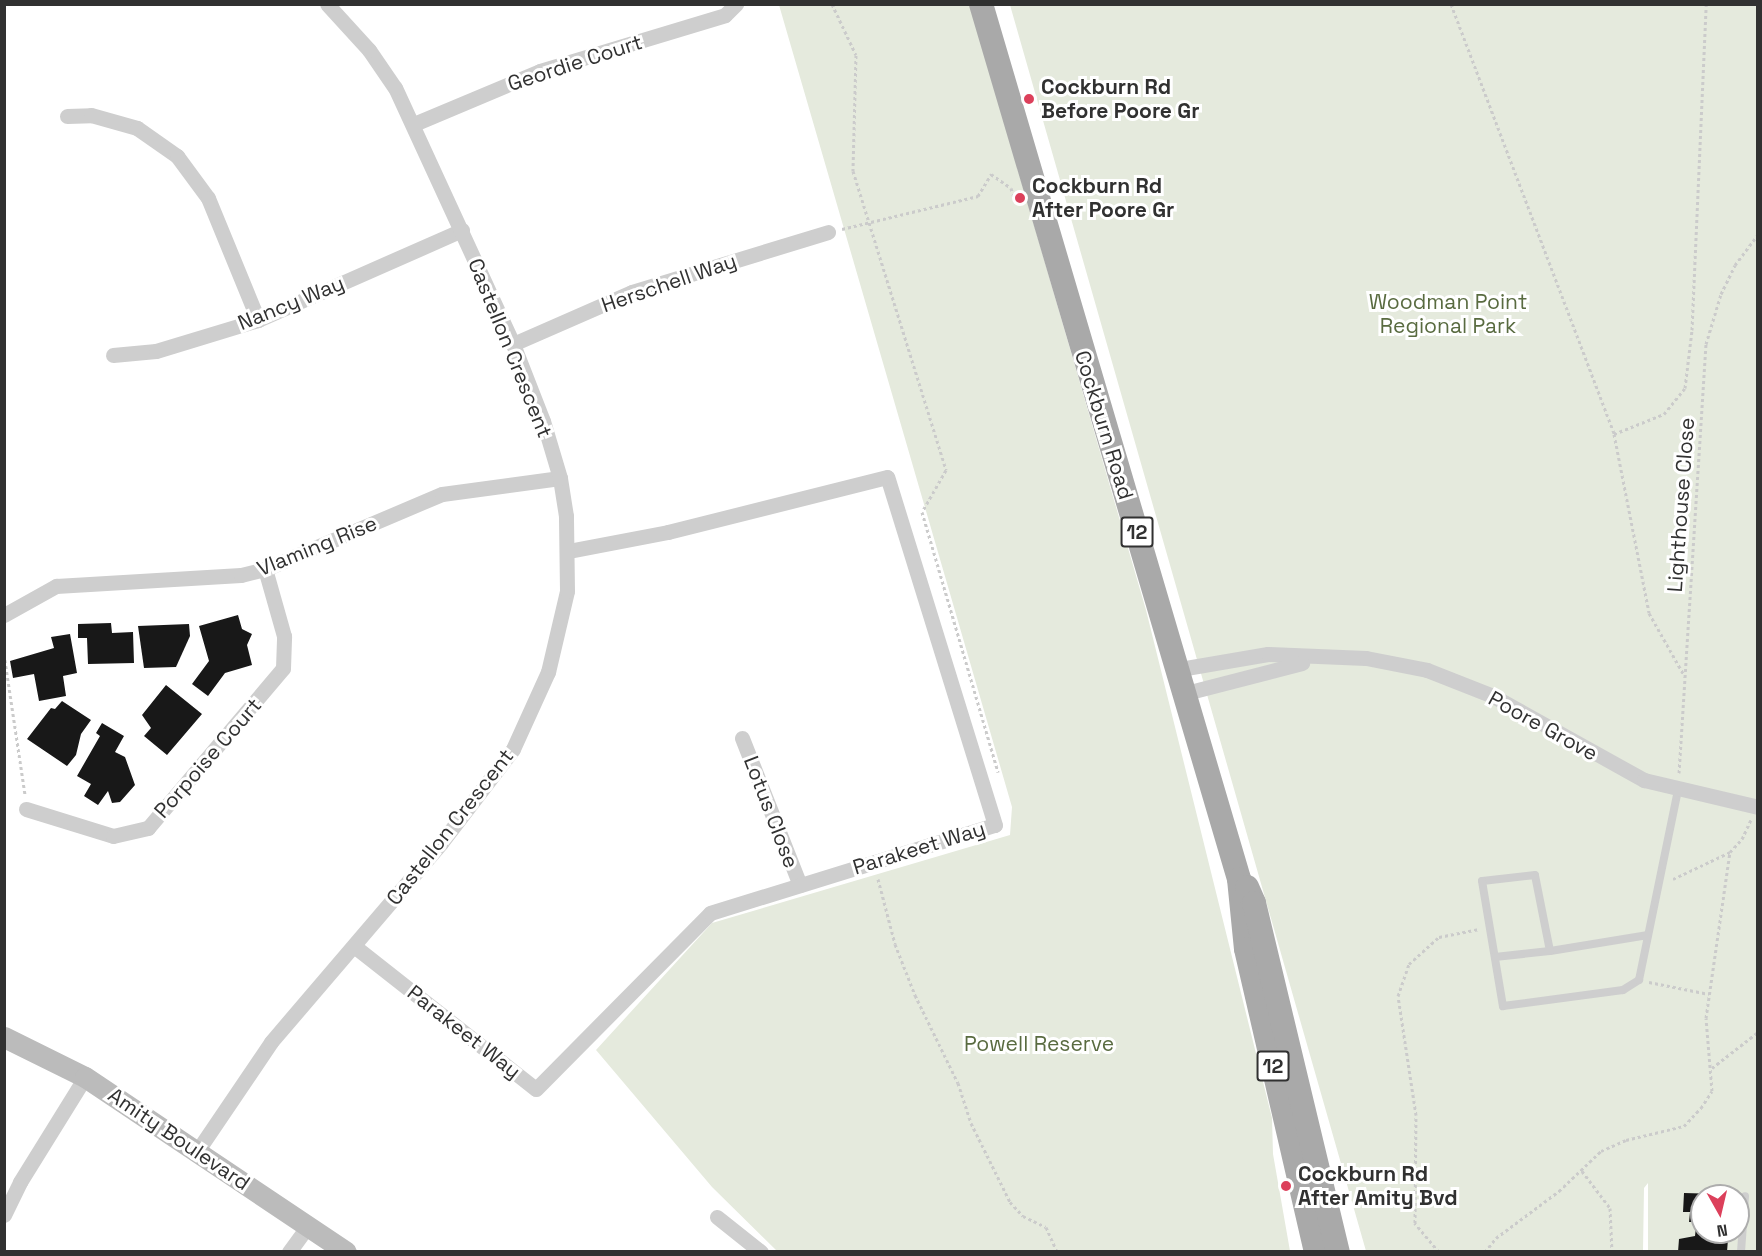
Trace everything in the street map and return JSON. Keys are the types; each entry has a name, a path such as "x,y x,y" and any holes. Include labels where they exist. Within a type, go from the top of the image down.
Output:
{"main road":[{"name":"Cockburn Road","path":"981,4 1094,395 1180,669 1239,879 1246,949 1316,1251"},
{"name":"Cockburn Road","path":"1239,879 1254,903 1338,1251"}],"street":[{"name":"Castellon Crescent","path":"198,1150 271,1042 449,834 513,748 556,648 567,591 568,551 560,478 543,421 513,344 414,124 369,50 327,4"},
{"name":"Geordie Court","path":"414,124 540,71 725,15 736,4"},
{"path":"67,117 91,115 136,128 177,156 208,198 258,320"},
{"name":"Nancy Way","path":"113,355 156,351 258,320 462,230"},
{"name":"Herschell Way","path":"513,344 632,292 828,232"},
{"name":"Parakeet Way","path":"354,946 536,1089 710,913 995,825 887,477 668,532 568,551"},
{"name":"Vlaming Rise","path":"4,615 56,586 241,576 265,569 442,494 560,478"},
{"name":"Porpoise Court","path":"26,809 113,836 147,828 283,668 284,636 265,569"},
{"name":"Poore Grove","path":"1180,669 1268,654 1366,658 1427,670 1493,696 1644,780 1756,807"},
{"name":"Poore Grove","path":"1186,693 1259,671 1326,658"},
{"name":"Lotus Close","path":"742,738 800,885"},
{"name":"Amity Boulevard","path":"4,1037 85,1077 198,1150 346,1251"},
{"path":"4,1215 85,1077"},
{"path":"717,1217 761,1251"},
{"path":"290,1251 308,1226"}],"lane":[{"path":"1550,951 1535,875 1482,881 1503,1006 1623,990 1639,980 1678,790"},
{"path":"1495,957 1550,951 1648,935"}],"path":[{"path":"1450,4 1614,434 1649,613 1685,677"},
{"path":"1614,434 1664,414 1685,388 1692,330 1706,4"},
{"path":"828,232 978,196 991,174 1011,188 1017,206"},
{"name":"Lighthouse Close","path":"1678,790 1709,324 1735,265 1758,234"},
{"path":"4,654 24,783"},
{"path":"1660,885 1730,852 1742,839 1756,807"},
{"path":"1485,1251 1522,1215 1582,1171 1601,1151 1626,1140 1684,1126 1712,1091 1712,1068 1706,1018 1723,920 1730,852"},
{"path":"1439,1251 1415,1223 1416,1115 1398,996 1409,964 1438,937 1490,927"},
{"path":"1639,980 1709,994"},
{"path":"1712,1068 1758,1032"},
{"path":"1582,1171 1610,1208 1612,1251"}],"green space":[{"name":"Powell Reserve","path":"779,5 970,5 1146,610 1272,1118 1273,1154 1290,1251 777,1251 712,1187 596,1050 712,923 1010,835 1012,807"},
{"name":"Woodman Point Regional Park","path":"1010,5 1757,5 1757,1251 1648,1251 1648,1183 1644,1188 1643,1251 1366,1251"}],"building":[{"path":"238,615 242,629 252,634 247,645 252,665 225,673 208,696 192,684 209,661 199,626"},
{"path":"111,623 112,633 133,632 134,663 88,664 87,638 78,638 78,624"},
{"path":"189,624 190,636 176,667 144,668 138,626"},
{"path":"70,634 77,673 63,676 66,696 39,701 34,674 13,678 10,661 54,648 51,637"},
{"path":"166,685 202,714 167,755 144,736 151,728 142,715"},
{"path":"62,701 91,720 81,734 76,755 67,766 27,739 51,708 55,709"},
{"path":"102,723 124,736 115,752 125,757 135,785 120,802 112,803 108,791 98,805 84,796 91,784 77,776 100,736 96,733"},
{"path":"1684,1193 1690,1193 1690,1212 1683,1212"},
{"path":"1690,1237 1690,1244 1728,1244 1727,1252 1678,1252 1679,1239"}],"place":[{"name":"Cockburn Rd Before Poore Gr","path":"1029,99"},
{"name":"Cockburn Rd After Poore Gr","path":"1020,198"},
{"name":"Cockburn Rd After Amity Bvd","path":"1286,1186"}]}
